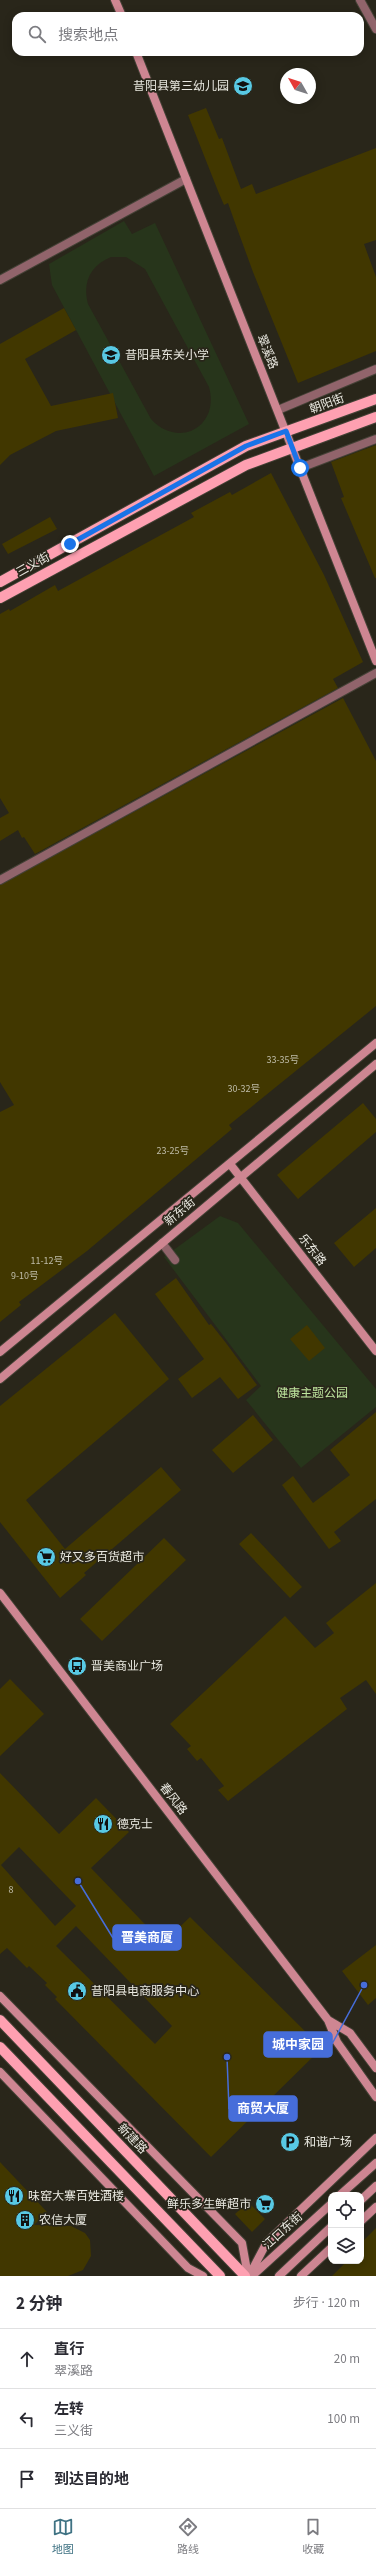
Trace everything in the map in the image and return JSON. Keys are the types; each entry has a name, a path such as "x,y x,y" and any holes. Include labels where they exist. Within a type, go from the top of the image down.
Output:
{"main road":[{"path":"116,0 120,12"},
{"name":"翠溪路","path":"138,56 376,661"},
{"name":"朝阳街","path":"286,431 376,399"},
{"path":"292,446 376,417"},
{"name":"三义街","path":"0,582 246,446 286,431"},
{"name":"三义街","path":"0,598 246,465 292,446"},
{"name":"新东街","path":"0,1352 376,1043"},
{"name":"新东街","path":"0,1379 376,1064"},
{"name":"乐东路","path":"230,1164 376,1351"},
{"name":"春风路","path":"0,1593 328,2020 337,2042 376,2097"},
{"path":"0,1996 242,2243 248,2276"},
{"name":"新建路","path":"0,2020 248,2276"},
{"name":"春风路","path":"328,2020 350,2033 376,2068"},
{"path":"0,2046 220,2276"},
{"path":"0,2072 188,2268 203,2276"},
{"path":"248,2276 267,2242 376,2138"},
{"path":"343,2192 376,2163"},
{"path":"364,2197 376,2186"},
{"name":"江口东街","path":"248,2276 328,2207"},
{"path":"364,2218 376,2207"},
{"path":"279,2276 330,2228"},
{"path":"301,2276 328,2251"}],"street":[{"path":"360,0 376,29"},
{"path":"0,280 186,179"},
{"path":"278,410 376,369"},
{"path":"300,468 376,439"},
{"path":"0,880 376,673"},
{"path":"162,1243 175,1260"}],"green space":[{"path":"124,221 132,234 155,223 249,424 154,476 52,285 49,264","holes":["111,257 126,257 145,269 209,387 211,401 208,413 203,423 184,433 173,432 162,428 151,419 88,304 86,288 87,282 93,270 104,260"]},
{"name":"健康主题公园","path":"220,1216 238,1223 376,1389 376,1407 301,1468 246,1400 261,1386 164,1257"}],"building":[{"path":"206,108 219,139 222,138 241,189 252,184 256,194 376,148 376,240 364,244 376,277 376,351 298,383 253,272 228,203 224,205 188,115"},
{"path":"64,308 76,330 25,359 51,406 113,393 118,418 56,431 10,455 0,465 0,344"},
{"path":"376,445 375,578 341,498 344,497 331,462"},
{"path":"271,473 324,575 363,662 333,679 338,688 35,854 24,837 22,838 18,830 0,841 0,818 9,813 0,798 0,614 9,609 10,611 55,585 58,591 194,517 191,513 230,492 232,495"},
{"path":"50,517 57,529 8,554 2,544"},
{"path":"343,698 376,761 376,1006 229,1125 232,1129 87,1251 19,1302 21,1305 0,1322 0,1112 14,1105 0,1082 0,885"},
{"path":"363,1103 376,1119 376,1132 298,1199 277,1175"},
{"path":"376,1208 376,1248 354,1267 334,1243"},
{"path":"176,1278 209,1325 211,1324 257,1385 238,1399 220,1377 192,1398 178,1379 204,1359 155,1294"},
{"path":"115,1313 169,1379 26,1500 65,1549 161,1467 181,1490 84,1573 86,1575 60,1598 0,1522 0,1406"},
{"path":"307,1325 325,1348 309,1361 290,1339"},
{"path":"376,1412 376,1499 334,1532 341,1541 329,1549 282,1485 293,1476 313,1503 350,1475 330,1450"},
{"path":"253,1415 273,1440 233,1473 212,1450"},
{"path":"251,1533 302,1587 290,1598 239,1544"},
{"path":"164,1538 186,1560 102,1641 80,1619"},
{"path":"376,1583 376,1694 366,1680 340,1698 347,1709 228,1801 218,1790 224,1786 201,1758 197,1761 187,1749 191,1746 170,1724 285,1616 315,1648 334,1633 326,1623"},
{"path":"10,1679 44,1714 0,1756 0,1689"},
{"path":"0,1773 59,1834 96,1798 129,1832 91,1868 163,1943 190,1917 322,2048 211,2157 55,1999 57,1997 45,1985 47,1983 29,1966 27,1968 7,1948 0,1954","holes":["19,1847 76,1906 55,1926 1,1865","76,1926 172,2026 155,2044 56,1946"]},
{"path":"376,1945 376,1998 368,2005 342,1971"},
{"name":"农信大厦","path":"0,2162 47,2212 34,2225 71,2226 85,2233 90,2240 91,2256 83,2270 68,2276 0,2276"},
{"path":"248,2202 265,2219 252,2232 235,2214"},
{"path":"376,2228 376,2276 332,2276 344,2264 364,2264 364,2240"}],"place":[{"name":"昔阳县第三幼儿园","path":"243,86"},
{"name":"昔阳县东关小学","path":"111,355"},
{"name":"好又多百货超市","path":"46,1557"},
{"name":"晋美商业广场","path":"77,1666"},
{"name":"德克士","path":"103,1824"},
{"name":"晋美商厦","path":"78,1881"},
{"name":"城中家园","path":"364,1985"},
{"name":"昔阳县电商服务中心","path":"77,1991"},
{"name":"商贸大厦","path":"227,2057"},
{"name":"和谐广场","path":"290,2142"},
{"name":"味窑大寨百姓酒楼","path":"14,2196"},
{"name":"鲜乐多生鲜超市","path":"265,2204"},
{"name":"农信大厦","path":"25,2220"}],"route":[{"path":"70,544 246,446 286,431 300,468"}]}
